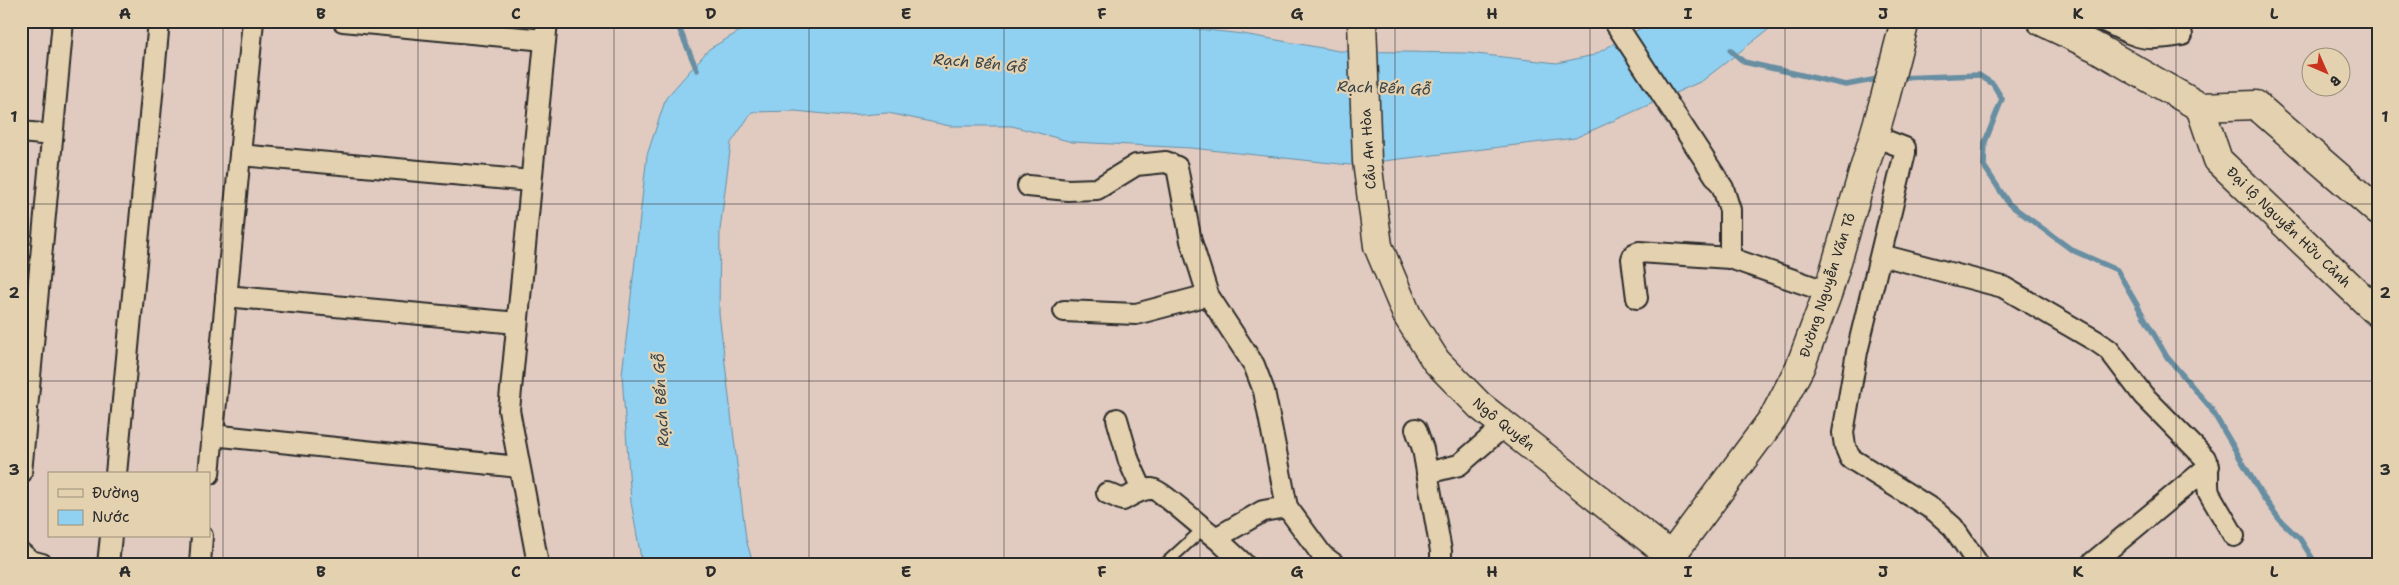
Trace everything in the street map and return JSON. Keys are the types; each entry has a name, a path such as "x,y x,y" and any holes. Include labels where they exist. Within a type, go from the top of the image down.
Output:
{"street":[{"path":"21,473 63,21"},
{"path":"116,472 159,21"},
{"path":"209,472 253,21"},
{"path":"343,21 546,31 509,410 538,564"},
{"name":"Cầu An Hòa","path":"1362,21 1367,161 1378,246"},
{"name":"Đường Nguyễn Văn Tỏ","path":"1673,561 1783,402 1803,359 1828,292 1885,98 1905,21"},
{"path":"2041,21 2097,48 2200,106 2256,105 2378,211"},
{"path":"2104,21 2136,37 2153,40 2182,35"},
{"path":"1615,22 1677,114 1723,188 1730,210 1730,258"},
{"name":"Đại lộ Nguyễn Hữu Cảnh","path":"2200,106 2218,160 2378,313"},
{"path":"21,132 52,135"},
{"path":"1874,136 1899,144 1905,148 1905,153 1857,352 1843,433 1845,446 1850,458 1936,511 1953,526 1978,564"},
{"path":"240,155 531,181"},
{"path":"1028,186 1068,190 1097,189 1136,165 1159,162 1172,163 1177,167 1191,241 1208,295 1254,365 1270,416 1287,507 1322,555 1334,564"},
{"name":"Ngô Quyền","path":"1378,246 1407,315 1436,361 1480,406 1673,561"},
{"path":"1637,298 1632,259 1634,254 1640,252 1664,252 1730,258 1828,292"},
{"path":"1881,255 2003,287 2109,350 2120,362 2143,395 2205,458 2209,466 2207,486 2209,493 2234,536"},
{"path":"1064,312 1136,314 1208,295"},
{"path":"226,296 517,323"},
{"path":"1117,419 1129,462 1142,490"},
{"path":"1427,473 1458,465 1504,426"},
{"path":"1416,429 1423,449 1441,564"},
{"path":"212,435 519,467"},
{"path":"2091,564 2209,466"},
{"path":"1107,493 1123,500 1142,490 1151,488 1159,490 1244,564"},
{"path":"1209,534 1263,511 1287,507"},
{"path":"108,564 111,538"},
{"path":"200,564 202,538"},
{"path":"21,553 31,561 42,564"}],"lane":[{"path":"1166,564 1209,534"}],"water":[{"name":"Rạch Bến Gỗ","path":"763,21 1127,21 1243,34 1339,51 1467,53 1557,63 1594,55 1653,21 1776,21 1773,26 1702,81 1575,138 1350,165 1191,148 1072,142 1012,126 950,126 888,113 846,116 795,111 752,112 731,143 720,230 719,313 746,539 753,564 642,564 631,502 622,375 647,155 666,98 709,49 754,23"}],"waterway":[{"path":"676,21 697,70"},
{"path":"1730,50 1744,62 1846,85 1883,78"},
{"path":"1897,78 1979,75 1993,84 2002,99 1985,142 1984,166 2009,204 2072,250 2117,270 2167,357 2210,407 2263,497 2280,520 2300,539 2316,564"}]}
